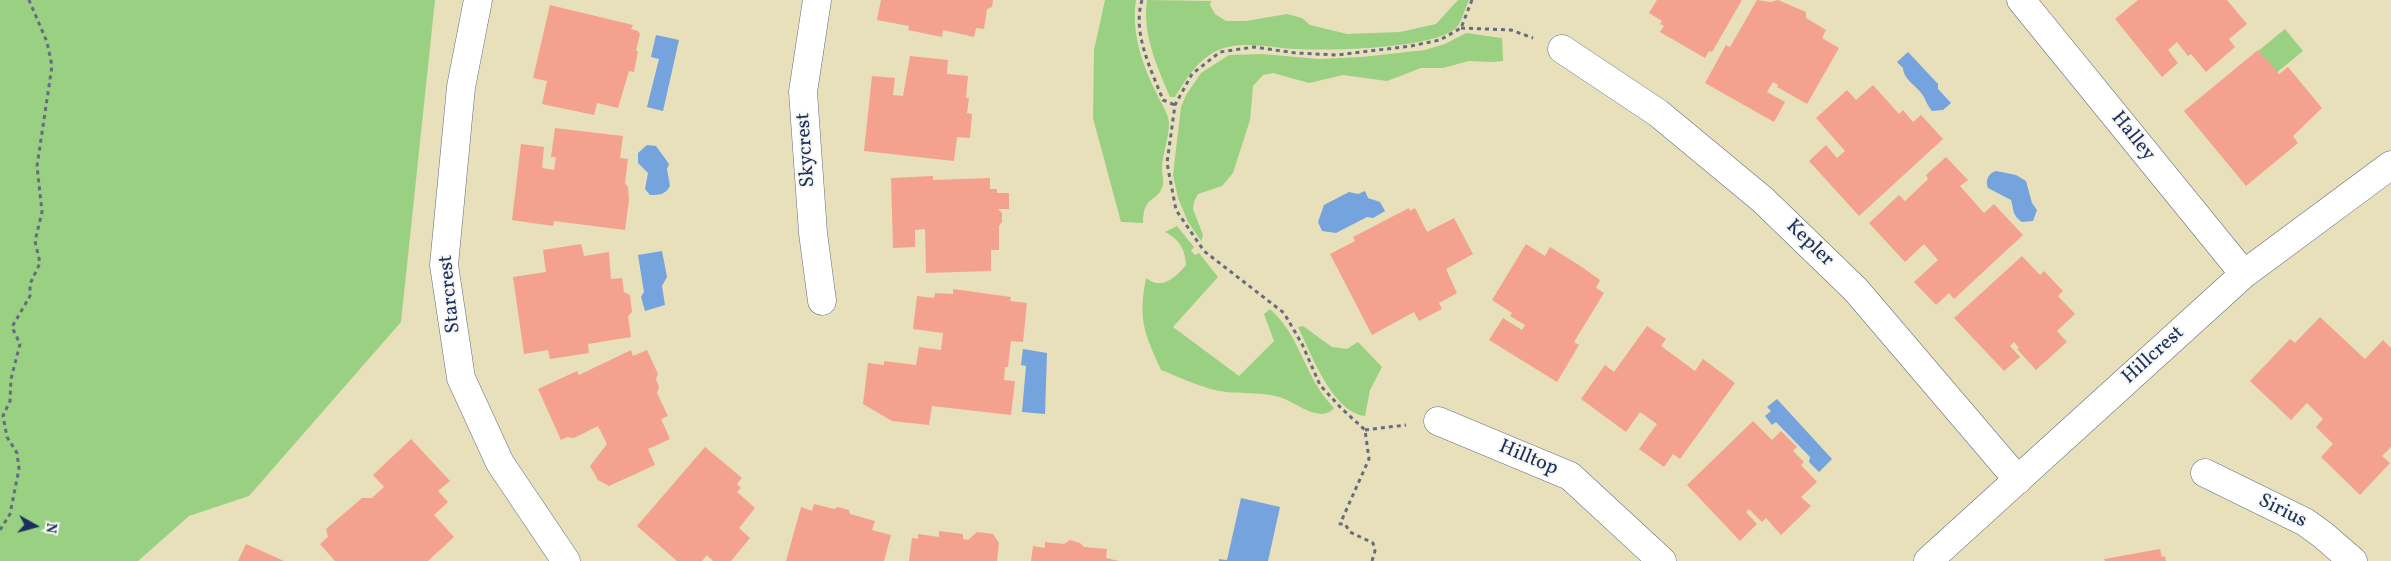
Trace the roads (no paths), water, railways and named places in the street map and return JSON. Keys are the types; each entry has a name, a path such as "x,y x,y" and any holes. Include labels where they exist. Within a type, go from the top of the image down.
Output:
{"street":[{"name":"Starcrest","path":"478,0 461,87 444,265 461,378 500,463 566,561"},
{"name":"Skycrest","path":"818,0 803,92 813,233 822,301"},
{"name":"Halley","path":"2020,0 2244,274"},
{"name":"Kepler","path":"1562,49 1658,113 1763,200 1856,290 2018,480"},
{"name":"Hillcrest","path":"1928,561 2244,274 2391,165"},
{"name":"Hilltop","path":"1438,421 1570,476 1662,561"},
{"name":"Sirius","path":"2205,473 2305,522 2353,561"}],"water":[{"path":"656,35 679,40 663,111 647,107 659,59 651,57"},
{"path":"1908,52 1938,84 1938,89 1951,103 1943,110 1932,111 1924,97 1897,62"},
{"path":"647,145 656,146 669,164 667,169 670,186 662,194 650,195 645,189 648,173 638,163 638,153"},
{"path":"1996,171 2016,175 2026,181 2032,203 2037,210 2033,221 2022,222 2015,215 2011,200 1988,188 1988,178"},
{"path":"1365,191 1368,198 1380,202 1385,211 1373,218 1367,217 1336,233 1322,231 1318,222 1324,205 1349,192 1358,194"},
{"path":"662,251 667,277 662,286 665,305 645,311 641,297 644,292 638,255"},
{"path":"1023,349 1047,353 1045,414 1022,412 1026,366 1021,365"},
{"path":"1777,399 1832,459 1819,472 1809,462 1810,457 1776,422 1772,425 1765,416 1771,411 1767,407"},
{"path":"1241,498 1280,507 1268,561 1219,561 1219,559 1227,560"}]}
